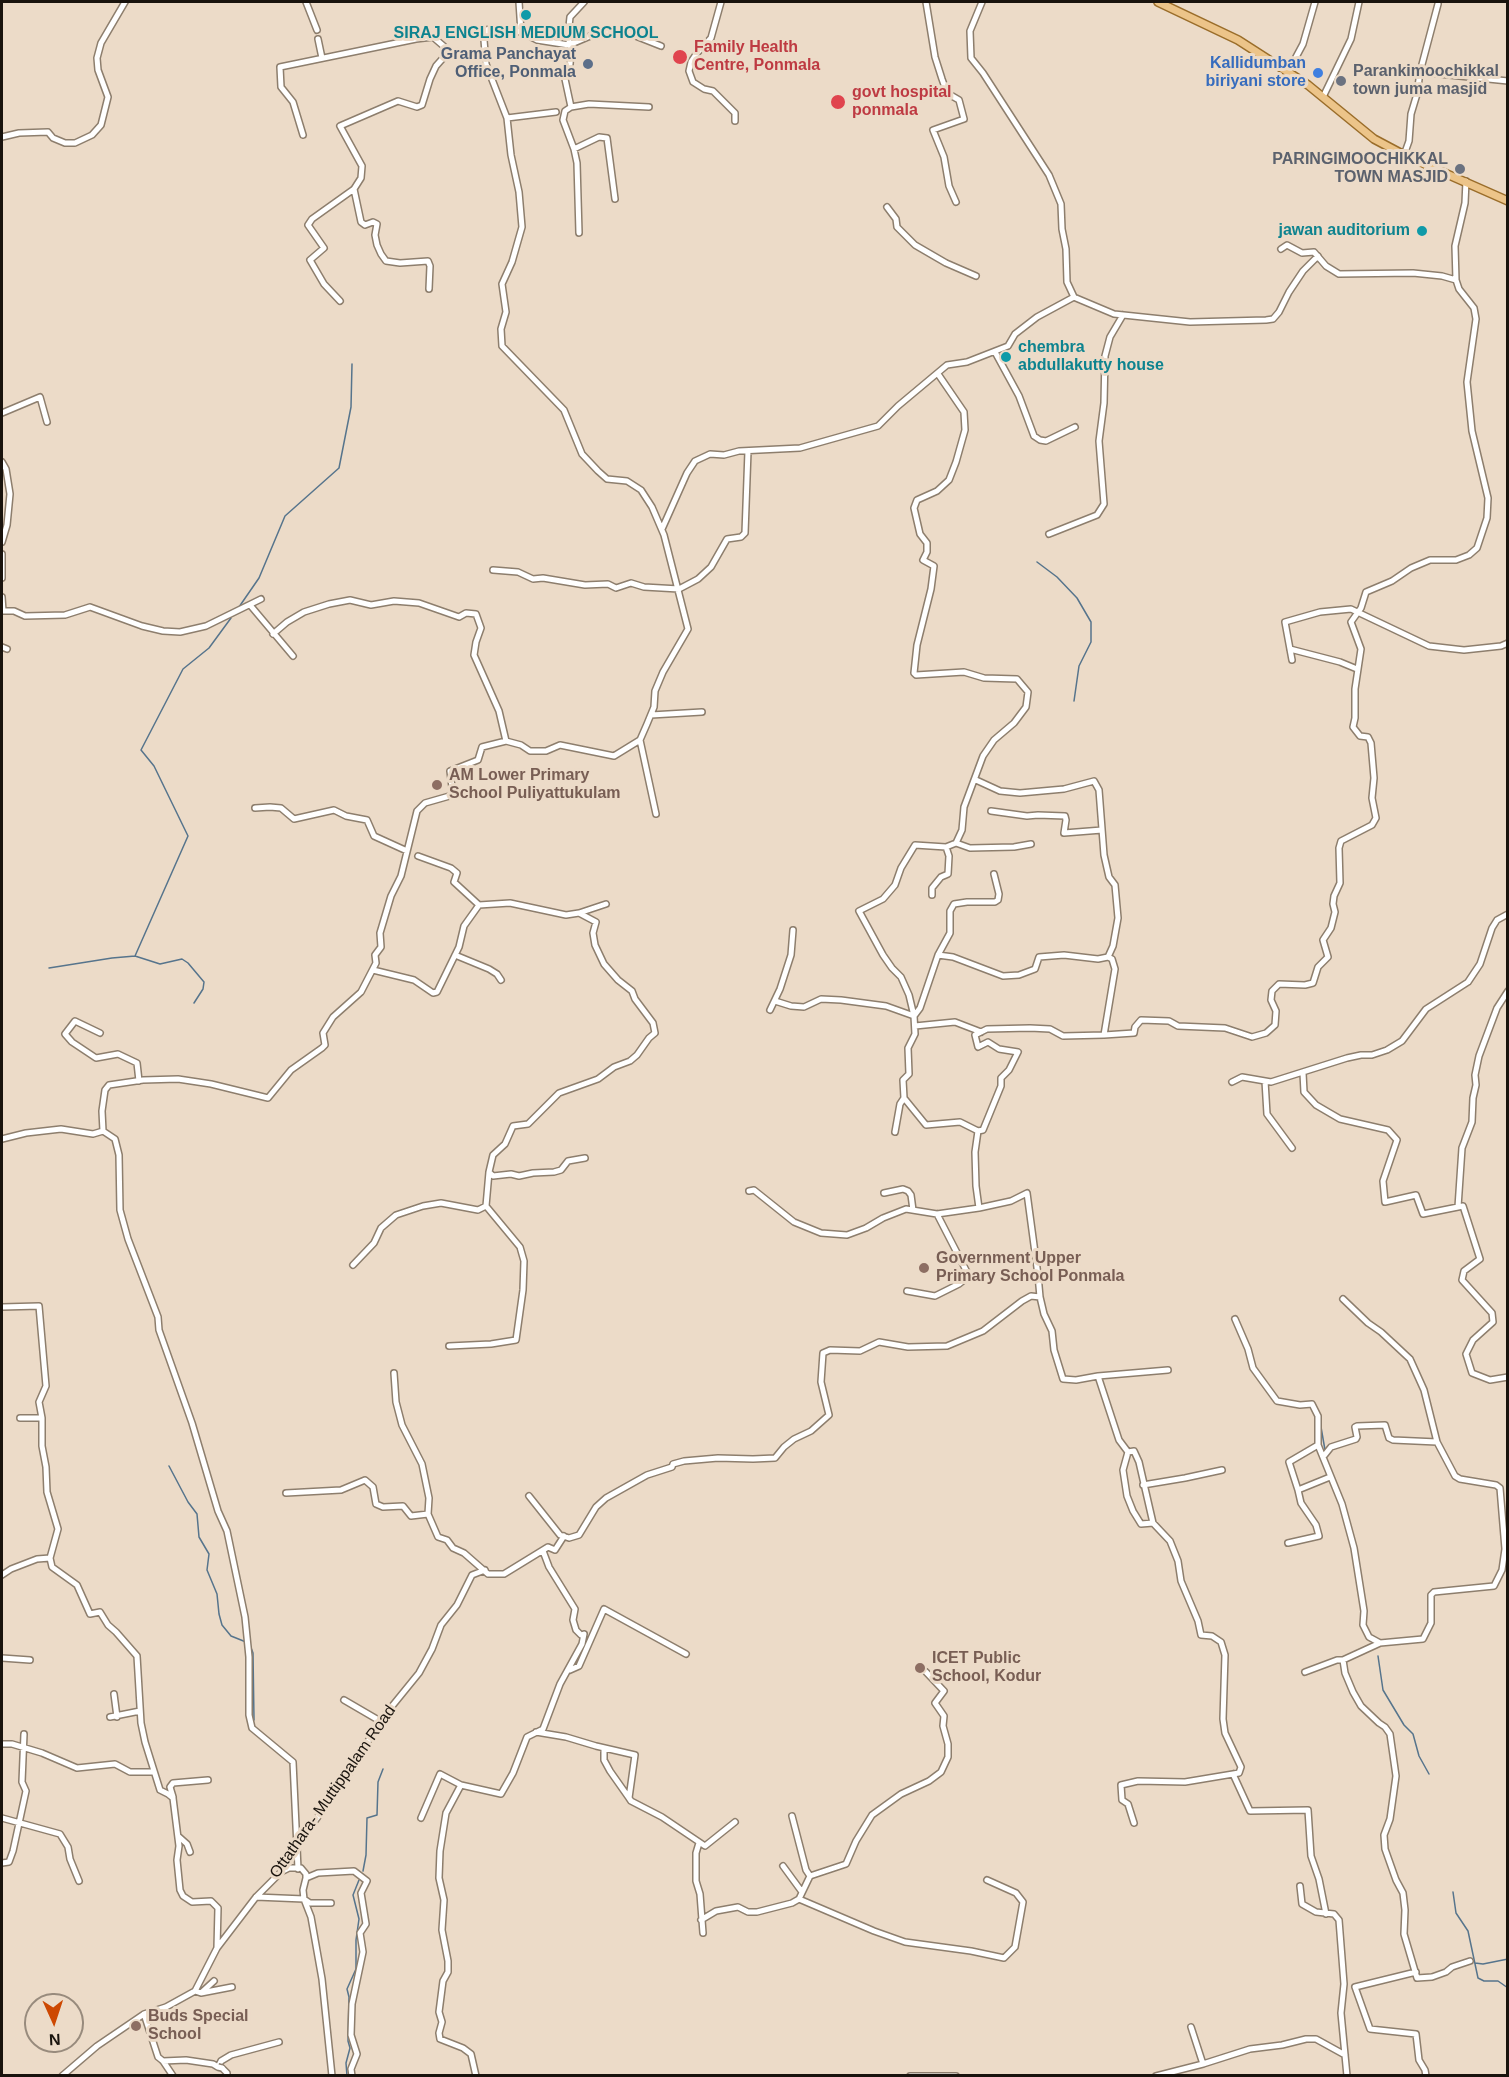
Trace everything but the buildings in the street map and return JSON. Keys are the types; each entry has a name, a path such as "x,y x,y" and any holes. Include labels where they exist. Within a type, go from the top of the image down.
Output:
{"main road":[{"path":"1158,2 1238,40 1323,97 1374,139 1404,155 1507,200"}],"street":[{"path":"2,137 19,133 48,132 53,138 65,143 75,143 92,135 101,125 108,97 98,70 97,58 101,43 126,2"},
{"path":"306,2 317,30"},
{"path":"519,2 521,32"},
{"path":"571,107 565,79 570,64 570,17 585,2"},
{"path":"721,2 711,38 698,53 689,71 693,82 713,91 735,113 735,121"},
{"path":"926,2 935,57 942,79 947,93 959,99 964,119 933,130 944,157 950,186 956,201"},
{"path":"662,529 687,473 695,461 710,454 724,455 739,451 800,448 878,426 898,406 948,365 967,362 1008,346 1015,334 1054,306 1074,297 1066,282 1066,249 1061,204 1048,175 971,58 970,31 982,2"},
{"path":"1288,72 1302,44 1315,2"},
{"path":"1323,97 1351,39 1359,2"},
{"path":"1404,155 1409,141 1411,114 1420,72 1438,4"},
{"path":"103,1131 102,1111 105,1090 109,1085 139,1081 187,1080 268,1098 291,1070 322,1048 325,1044 323,1033 333,1017 361,992 376,963 375,955 381,947 382,924 400,876 417,811 425,804 453,795 450,771 478,760 482,747 506,741 521,745 530,751 546,751 560,745 614,756 640,740 651,715 655,691 663,672 688,629 671,556 662,529 641,490 627,482 607,479 582,454 564,410 502,346 501,329 506,312 502,284 512,262 522,228 519,192 511,155 507,118 486,64 484,40 486,30 495,28 521,32 537,40 569,45 602,31 624,31 661,46"},
{"path":"303,135 293,102 281,87 280,68 434,37 454,55"},
{"path":"318,39 322,58"},
{"path":"340,301 324,285 310,260 324,248 308,225 312,219 354,189 361,178 362,166 340,126 398,101 417,107 422,105 436,66 444,57 485,56"},
{"path":"1420,72 1508,81"},
{"path":"579,233 578,173 574,149 562,120 565,111 571,107 598,104 649,107"},
{"path":"507,118 556,112"},
{"path":"574,149 599,136 607,138 615,199"},
{"path":"1031,844 1014,847 970,848 956,843 946,847 915,845 901,868 895,885 883,899 859,910 883,955 901,977 909,995 915,1034 908,1048 909,1074 903,1080 904,1098 926,1125 960,1122 978,1131 983,1130 1002,1078 1010,1070 1018,1052 999,1049 988,1042 978,1047 975,1035 987,1029 1039,1028 1050,1029 1063,1036 1104,1035 1134,1033 1135,1027 1141,1020 1169,1021 1178,1026 1225,1028 1252,1037 1266,1033 1275,1025 1276,1011 1271,1000 1272,991 1279,984 1313,983 1318,967 1328,957 1323,940 1331,928 1335,912 1333,904 1340,882 1339,848 1341,841 1372,825 1376,818 1372,798 1374,770 1371,743 1368,737 1359,736 1353,727 1357,669 1361,649 1351,622 1358,613 1366,592 1430,560 1456,560 1469,555 1477,548 1487,518 1488,498 1472,431 1467,382 1476,319 1474,308 1459,289 1456,280 1455,246 1465,203 1466,181"},
{"path":"354,189 361,222 365,225 373,222 377,224 375,235 377,245 386,261 400,263 428,261 430,266 429,289"},
{"path":"886,207 896,219 897,227 915,245 946,263 976,276"},
{"path":"1281,249 1287,246 1302,254 1314,252 1326,266 1339,274 1413,273 1456,280"},
{"path":"1076,297 1104,311 1123,315 1210,322 1273,319 1303,271 1318,256"},
{"path":"1049,534 1097,515 1104,504 1100,441 1105,356 1110,337 1123,315"},
{"path":"996,352 1019,396 1034,436 1046,441 1076,427"},
{"path":"938,374 964,412 965,430 949,480 937,490 917,500 914,508 918,528 927,543 927,552 923,560 934,566 931,589 917,645 914,673 916,675 964,672 984,678 1017,680 1028,693 1026,707 1014,723 994,740 983,756 976,780 964,807 962,830 956,843"},
{"path":"2,413 40,397 47,422"},
{"path":"493,570 518,572 533,579 543,578 585,585 608,584 616,588 632,583 644,587 679,589 698,579 711,567 728,539 741,537 745,533 748,452"},
{"path":"2,462 6,469 10,494 7,525 2,542"},
{"path":"2,554 2,578"},
{"path":"2,597 2,611 14,611 25,616 65,615 90,607 142,626 180,632 206,626 261,599"},
{"path":"273,634 304,612 350,600 370,604 394,601 419,603 459,616 466,613 476,614 481,628 474,656 499,711 506,741"},
{"path":"250,605 293,656"},
{"path":"1292,660 1285,622 1320,612 1350,609 1429,646 1464,650 1502,646 1508,643"},
{"path":"1290,649 1340,662 1357,669"},
{"path":"651,715 702,712"},
{"path":"640,740 656,814"},
{"path":"976,780 999,791 1020,793 1064,789 1094,781 1099,790 1104,855 1110,877 1115,885 1118,918 1113,946 1108,957"},
{"path":"255,808 281,808 294,819 334,810 346,816 367,820 374,836 407,851"},
{"path":"991,811 1027,816 1065,816 1064,833 1102,830"},
{"path":"932,895 932,888 948,874 949,856 946,847"},
{"path":"418,856 451,868 457,873 454,882 479,905 510,903 566,915 577,914 606,904"},
{"path":"914,1016 920,1008 938,955 950,933 950,911 954,904 998,900 999,894 994,873"},
{"path":"373,970 414,980 433,993 437,992 455,955 464,926 479,905"},
{"path":"449,1346 516,1340 523,1290 524,1261 520,1247 486,1206 493,1155 505,1144 513,1126 528,1124 559,1093 598,1079 614,1067 630,1061 655,1033 653,1023 634,999 632,991 604,964 595,945 593,933 596,922 577,914"},
{"path":"1232,1082 1242,1077 1271,1082 1347,1058 1372,1055 1387,1050 1402,1041 1426,1009 1468,982 1480,964 1492,928 1497,920 1508,914"},
{"path":"770,1010 791,954 793,930"},
{"path":"455,955 489,969 501,980"},
{"path":"938,955 952,957 1003,976 1020,975 1035,969 1039,957 1064,955 1098,959 1108,957"},
{"path":"1104,1035 1115,969 1108,957"},
{"path":"1458,1207 1462,1148 1472,1122 1475,1075 1479,1056 1497,1008 1508,991"},
{"path":"775,1001 791,1006 804,1006 822,999 842,1000 886,1006 914,1016"},
{"path":"100,1033 75,1021 65,1034 96,1058 101,1059 114,1054 137,1063 139,1081"},
{"path":"915,1026 955,1022 981,1032"},
{"path":"1303,1073 1304,1092 1316,1105 1340,1119 1388,1130 1397,1140 1383,1181 1385,1202 1416,1195 1424,1214 1463,1206 1480,1259 1464,1270 1462,1280 1492,1313 1493,1322 1473,1340 1466,1354 1472,1373 1490,1380 1508,1377"},
{"path":"1265,1081 1267,1114 1292,1148"},
{"path":"895,1131 900,1104 904,1098"},
{"path":"2,1138 61,1129 93,1134 103,1131"},
{"path":"103,1131 115,1139 119,1155 120,1210 158,1317 159,1330 192,1423 218,1511 227,1531 245,1617 249,1657 249,1715 252,1728 293,1762 298,1869"},
{"path":"978,1131 975,1152 976,1186 980,1208"},
{"path":"489,1172 493,1176 554,1172 561,1170 568,1161 585,1158"},
{"path":"749,1191 754,1190 794,1222 821,1233 848,1235 906,1209 937,1214 1011,1202 1027,1193 1040,1297 1044,1314 1052,1331 1054,1350 1064,1379 1076,1380 1168,1370"},
{"path":"884,1193 908,1191 911,1195 913,1210"},
{"path":"353,1265 374,1243 381,1228 396,1215 441,1203 478,1210 486,1206"},
{"path":"907,1291 935,1296 959,1284 969,1276 937,1214"},
{"path":"529,1496 549,1524 564,1536 569,1538 579,1535 596,1507 606,1498 647,1475 672,1467 673,1464 718,1458 775,1458 794,1439 811,1431 829,1415 821,1382 823,1353 830,1350 860,1351 879,1342 908,1347 947,1346 983,1331 1031,1296 1040,1297"},
{"path":"1305,1671 1343,1660 1380,1643 1424,1639 1431,1623 1431,1595 1434,1592 1494,1586 1502,1570 1505,1538 1500,1488 1496,1485 1460,1479 1455,1476 1437,1442 1424,1390 1410,1359 1343,1299"},
{"path":"2,1307 39,1306 46,1386 39,1402 42,1418 42,1446 46,1467 46,1492 58,1529 50,1558 52,1567 77,1585 90,1614 100,1612 108,1625 137,1656 140,1711 145,1742 160,1790 173,1798"},
{"path":"1234,1319 1248,1349 1253,1368 1277,1401 1300,1405 1312,1404 1317,1416 1318,1445 1342,1504 1354,1548 1364,1611 1363,1625 1369,1637 1380,1643"},
{"path":"394,1373 396,1402 402,1425 422,1464 429,1498 428,1514 438,1537 447,1540 453,1548 464,1552 488,1574 504,1574 548,1547 555,1550 564,1536"},
{"path":"1098,1376 1119,1440 1128,1452"},
{"path":"20,1418 42,1418"},
{"path":"1323,1457 1331,1447 1356,1439 1355,1428 1357,1426 1385,1425 1389,1438 1393,1440 1437,1442"},
{"path":"1288,1543 1305,1541 1320,1534 1301,1503 1289,1462 1318,1445"},
{"path":"1128,1452 1134,1451 1153,1523 1170,1541 1178,1562 1180,1581 1198,1621 1201,1635 1212,1636 1221,1642 1225,1655 1222,1686 1225,1733 1241,1767 1239,1773 1185,1782 1138,1781 1121,1785 1122,1800 1128,1804 1134,1823"},
{"path":"1128,1452 1123,1470 1127,1496 1141,1524 1153,1523"},
{"path":"1143,1485 1222,1470"},
{"path":"1298,1490 1330,1477"},
{"path":"286,1493 341,1490 365,1480 373,1487 375,1504 403,1506 411,1516 428,1514"},
{"path":"421,1818 440,1774 461,1785 501,1794 513,1773 527,1737 543,1729 560,1684 569,1670 584,1635 576,1630 573,1620 575,1609 549,1567 543,1551"},
{"path":"2,1575 37,1558 50,1558"},
{"name":"Ottathara- Muttippalam Road","path":"198,1992 217,1948 256,1897 282,1872 281,1867 345,1780 380,1721 419,1673 441,1625 457,1605 472,1575 485,1570"},
{"path":"569,1670 579,1666 604,1609 686,1654"},
{"path":"2,1658 30,1660"},
{"path":"1343,1660 1349,1683 1361,1706 1390,1734 1396,1776 1384,1835 1385,1848 1403,1893 1404,1934 1417,1978 1432,1977 1470,1961"},
{"path":"799,1899 810,1876 846,1864 856,1841 872,1815 902,1794 929,1781 941,1772 948,1756 948,1744 943,1726 944,1716 935,1703 944,1691 926,1672"},
{"path":"114,1694 117,1717"},
{"path":"344,1700 380,1721"},
{"path":"110,1717 140,1711"},
{"path":"535,1732 566,1737 635,1755 629,1798"},
{"path":"2,1863 9,1862 26,1791 22,1782 24,1734"},
{"path":"2,1744 12,1744 77,1768 115,1764 130,1772 154,1772"},
{"path":"604,1748 604,1760 629,1798 634,1803 662,1817 699,1843 705,1846 735,1822"},
{"path":"1233,1774 1250,1810 1308,1810 1311,1856 1319,1879 1326,1914"},
{"path":"208,1780 172,1783 170,1787 178,1836 180,1890 183,1896 192,1902 211,1900 218,1908 217,1948"},
{"path":"461,1785 446,1813 440,1851 439,1878 444,1900 442,1930 448,1972 443,1981 440,1998 439,2012 442,2022 439,2033 440,2039 463,2048 471,2054 476,2076"},
{"path":"1284,1803 1286,1810"},
{"path":"792,1816 806,1870 810,1876"},
{"path":"2,1818 60,1834 68,1847 79,1881"},
{"path":"178,1836 187,1844 190,1852"},
{"path":"699,1843 696,1853 696,1881 700,1893 703,1933"},
{"path":"783,1866 801,1892"},
{"path":"282,1872 289,1868 301,1868 306,1874 304,1899 311,1917 322,1979 332,2076"},
{"path":"306,1878 318,1873 354,1870 367,1881 362,1893 366,1924 360,1934 363,1952 352,2004 351,2035 357,2054 351,2069 352,2076"},
{"path":"701,1920 716,1911 738,1907 748,1912 771,1910 799,1899 905,1942 971,1951 1004,1959 1016,1947 1023,1902 1016,1893 987,1880"},
{"path":"1300,1886 1302,1904 1326,1914 1334,1914 1339,1920 1343,1967 1341,2013 1347,2076"},
{"path":"256,1897 304,1899 310,1903 330,1903"},
{"path":"1416,1972 1355,1987 1370,2029 1416,2034 1419,2060 1426,2076"},
{"path":"62,2076 97,2046 144,2014 166,2007 198,1992 214,1981"},
{"path":"198,1992 232,1987"},
{"path":"166,2007 171,2015"},
{"path":"144,2014 158,2057 164,2061 173,2076"},
{"path":"1191,2027 1203,2064"},
{"path":"1156,2076 1250,2049 1282,2046 1306,2038 1316,2038 1345,2055"},
{"path":"219,2067 221,2061 231,2055 279,2042"},
{"path":"164,2061 186,2060 213,2064 227,2073 227,2076"},
{"path":"910,2076 956,2076"}],"waterway":[{"path":"239,607 259,578 285,516 339,468 351,407 352,364"},
{"path":"1037,562 1057,577 1077,598 1091,622 1091,642 1079,666 1074,701"},
{"path":"135,956 188,836 154,766 141,750 183,669 209,648 231,618"},
{"path":"49,968 135,956 160,964 182,959 204,982 203,989 194,1003"},
{"path":"1321,1427 1325,1450"},
{"path":"169,1466 197,1514 199,1537 209,1554 207,1570 217,1594 222,1625 231,1636 246,1642"},
{"path":"250,1645 253,1653 254,1720"},
{"path":"1378,1656 1383,1690 1404,1725 1413,1734 1419,1756 1429,1774"},
{"path":"363,1871 367,1818 377,1815 378,1782 383,1769"},
{"path":"347,2076 346,2063 350,2048 347,1989 356,1969 359,1919 353,1895 359,1880"},
{"path":"1453,1892 1456,1913 1468,1931 1478,1978 1484,1981 1498,1981 1508,1988"},
{"path":"1475,1963 1483,1964 1508,1959"}],"place":[{"name":"SIRAJ ENGLISH MEDIUM SCHOOL","path":"526,15"},
{"name":"Family Health Centre, Ponmala","path":"680,57"},
{"name":"Grama Panchayat Office, Ponmala","path":"588,64"},
{"name":"Kallidumban biriyani store","path":"1318,73"},
{"name":"Parankimoochikkal town juma masjid","path":"1341,81"},
{"name":"govt hospital ponmala","path":"838,102"},
{"name":"PARINGIMOOCHIKKAL TOWN MASJID","path":"1460,169"},
{"name":"jawan auditorium","path":"1422,231"},
{"name":"chembra abdullakutty house","path":"1006,357"},
{"name":"AM Lower Primary School Puliyattukulam","path":"437,785"},
{"name":"Government Upper Primary School Ponmala","path":"924,1268"},
{"name":"ICET Public School, Kodur","path":"920,1668"},
{"name":"Buds Special School","path":"136,2026"}]}
